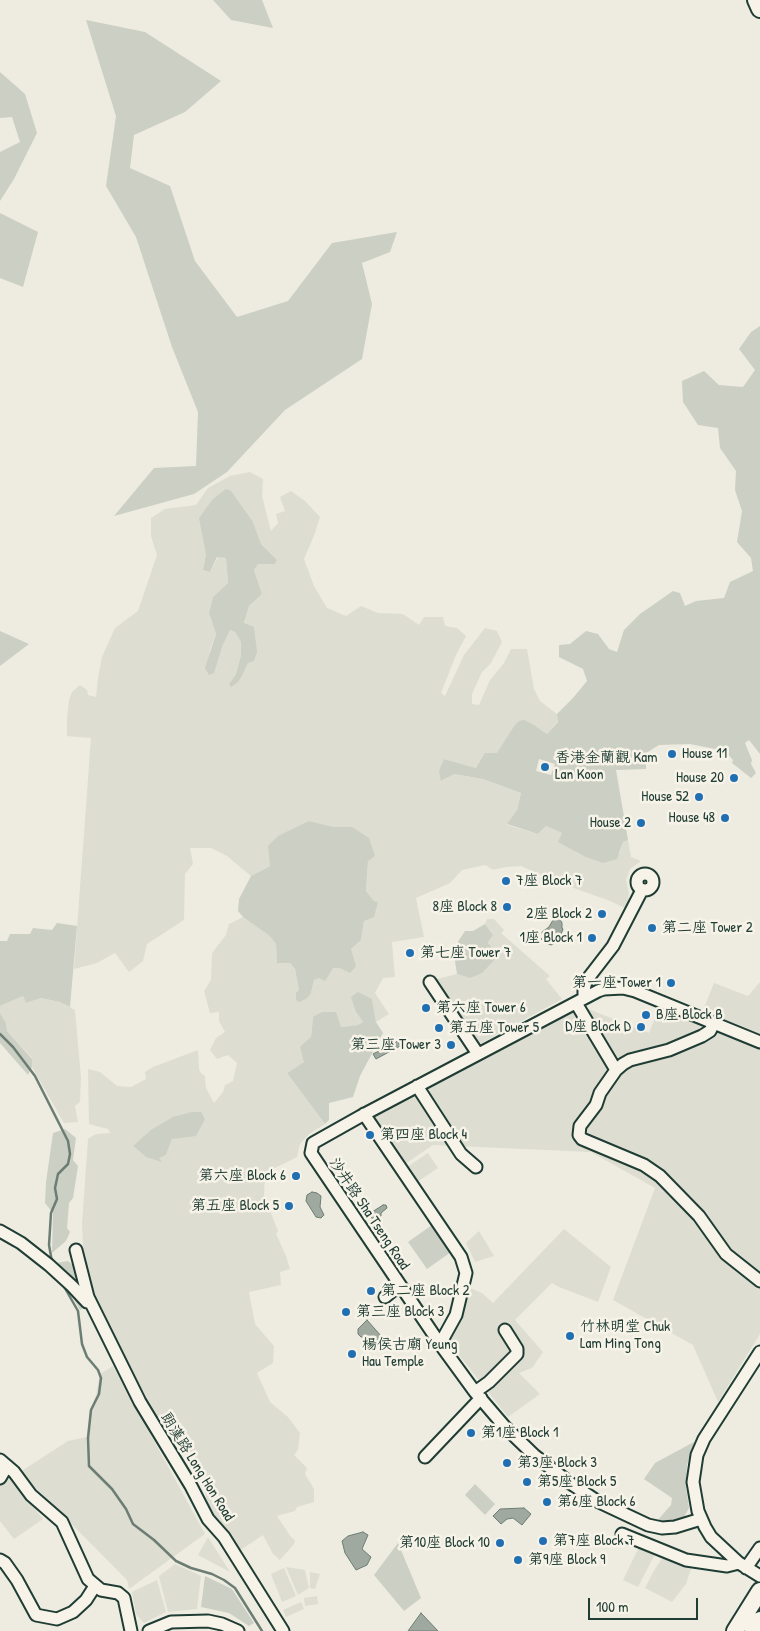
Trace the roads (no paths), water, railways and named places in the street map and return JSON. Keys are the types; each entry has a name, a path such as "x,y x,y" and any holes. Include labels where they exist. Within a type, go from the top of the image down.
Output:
{"highway":[{"path":"756,0 760,9"},
{"path":"735,1631 757,1595"},
{"path":"753,1631 760,1620"}],"street":[{"path":"616,1070 580,1001 586,982 612,946 642,890"},
{"path":"430,982 478,1054"},
{"path":"440,1344 456,1315 466,1273 464,1265 461,1257 364,1114 604,989 629,989 760,1042"},
{"path":"714,1023 710,1031 702,1036 662,1052 630,1060 623,1064 616,1070 600,1094 596,1104 580,1126 579,1135 582,1139 644,1165 660,1176 699,1216 726,1254 760,1281"},
{"path":"417,1086 461,1154 476,1167"},
{"name":"沙井路 Sha Tseng Road","path":"364,1114 312,1143 311,1153 313,1158 440,1344 478,1395 505,1427 534,1455 601,1504 655,1527 675,1527 701,1519"},
{"name":"朗漢路 Long Hon Road","path":"0,1231 49,1265 72,1286 95,1312"},
{"name":"朗漢路 Long Hon Road","path":"76,1250 88,1297 140,1402 208,1519 224,1537 283,1631"},
{"path":"385,1297 400,1285"},
{"path":"425,1457 489,1382 517,1354 517,1349 505,1330"},
{"path":"760,1352 709,1431 697,1455 694,1473 694,1490 701,1519 711,1537 742,1566 760,1576"},
{"path":"0,1478 4,1463 14,1472 31,1495 62,1522 88,1579 101,1590 118,1593 124,1598 131,1631"},
{"path":"622,1534 686,1560 727,1566 742,1566 760,1548"},
{"path":"0,1560 5,1563 17,1580 36,1615 58,1619 73,1612 86,1600 95,1586"},
{"path":"149,1631 171,1622 208,1622 222,1624 238,1631"}],"waterway":[{"path":"0,1034 13,1047 35,1076 68,1141 70,1154 68,1164 58,1174 55,1188 57,1199 51,1213 49,1245 52,1262"},
{"path":"62,1283 78,1311 82,1344 87,1357 98,1370 101,1378 99,1394 91,1410 88,1438 89,1466 112,1489 126,1509 133,1524 154,1540 176,1561 212,1574 235,1588 262,1631"}],"place":[{"name":"House 11","path":"672,754"},
{"name":"香港金蘭觀 Kam Lan Koon","path":"545,767"},
{"name":"House 20","path":"734,778"},
{"name":"House 52","path":"699,797"},
{"name":"House 48","path":"725,818"},
{"name":"House 2","path":"641,823"},
{"name":"7座 Block 7","path":"506,881"},
{"name":"8座 Block 8","path":"507,907"},
{"name":"2座 Block 2","path":"602,914"},
{"name":"第二座 Tower 2","path":"652,928"},
{"name":"1座 Block 1","path":"592,938"},
{"name":"第七座 Tower 7","path":"410,953"},
{"name":"第一座 Tower 1","path":"671,983"},
{"name":"第六座 Tower 6","path":"426,1008"},
{"name":"B座 Block B","path":"646,1015"},
{"name":"D座 Block D","path":"641,1027"},
{"name":"第五座 Tower 5","path":"439,1028"},
{"name":"第三座 Tower 3","path":"451,1045"},
{"name":"第四座 Block 4","path":"370,1135"},
{"name":"第六座 Block 6","path":"296,1176"},
{"name":"第五座 Block 5","path":"289,1206"},
{"name":"第二座 Block 2","path":"371,1291"},
{"name":"第三座 Block 3","path":"346,1312"},
{"name":"竹林明堂 Chuk Lam Ming Tong","path":"570,1336"},
{"name":"楊侯古廟 Yeung Hau Temple","path":"352,1354"},
{"name":"第1座 Block 1","path":"471,1433"},
{"name":"第3座 Block 3","path":"507,1463"},
{"name":"第5座 Block 5","path":"527,1482"},
{"name":"第6座 Block 6","path":"547,1502"},
{"name":"第7座 Block 7","path":"543,1541"},
{"name":"第10座 Block 10","path":"500,1543"},
{"name":"第9座 Block 9","path":"518,1560"}]}
